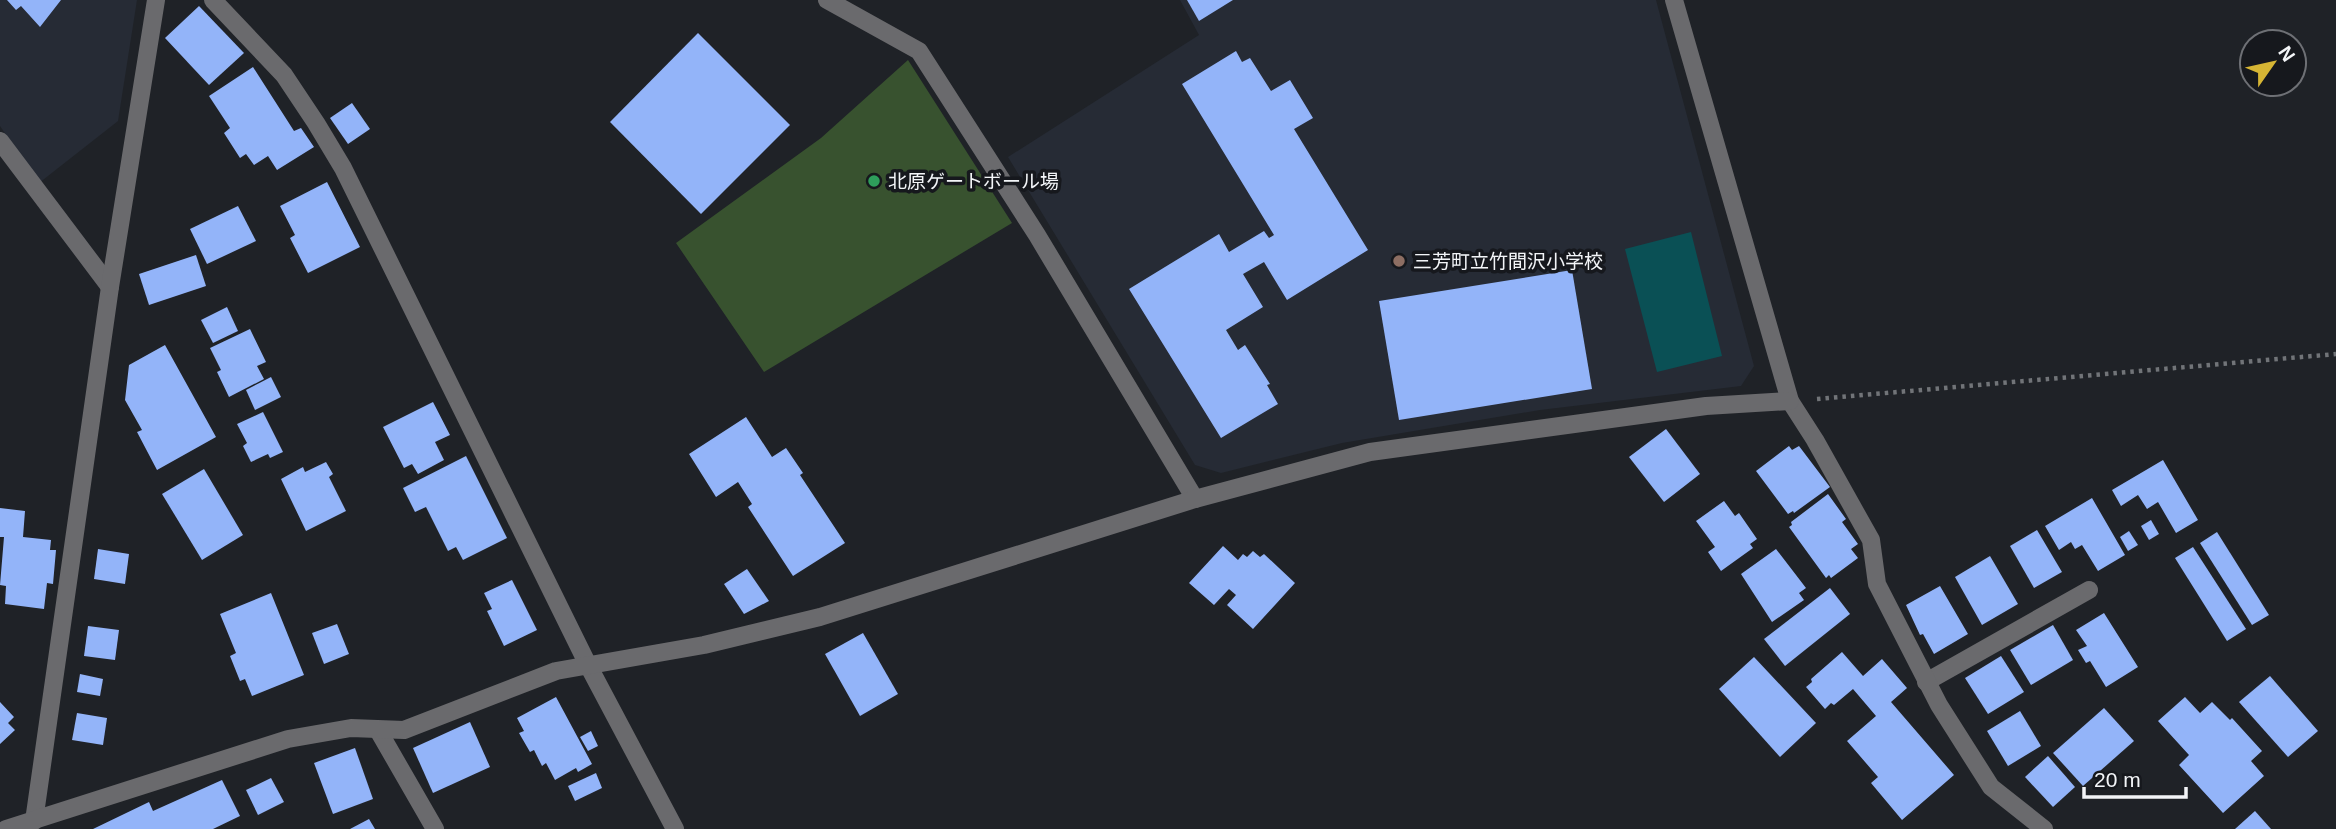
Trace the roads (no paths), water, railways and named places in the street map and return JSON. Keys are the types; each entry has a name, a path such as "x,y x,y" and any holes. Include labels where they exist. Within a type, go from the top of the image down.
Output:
{"street":[{"path":"34,821 110,287 156,0"},
{"path":"213,0 284,75 342,168 588,665 675,829"},
{"path":"827,0 919,51 1037,235 1195,499"},
{"path":"1674,0 1790,401 1871,540 1877,584 1926,682 1991,787 2044,829"},
{"path":"0,141 110,287"},
{"path":"6,829 288,739 351,728 404,730 556,671 704,645 820,617 1195,499 1370,452 1706,406 1790,401"},
{"path":"1926,682 2089,590"},
{"path":"378,730 435,829"}],"water":[{"path":"1691,232 1722,356 1657,372 1625,249"}],"place":[{"name":"北原ゲートボール場","path":"874,181"},
{"name":"三芳町立竹間沢小学校","path":"1399,261"}]}
